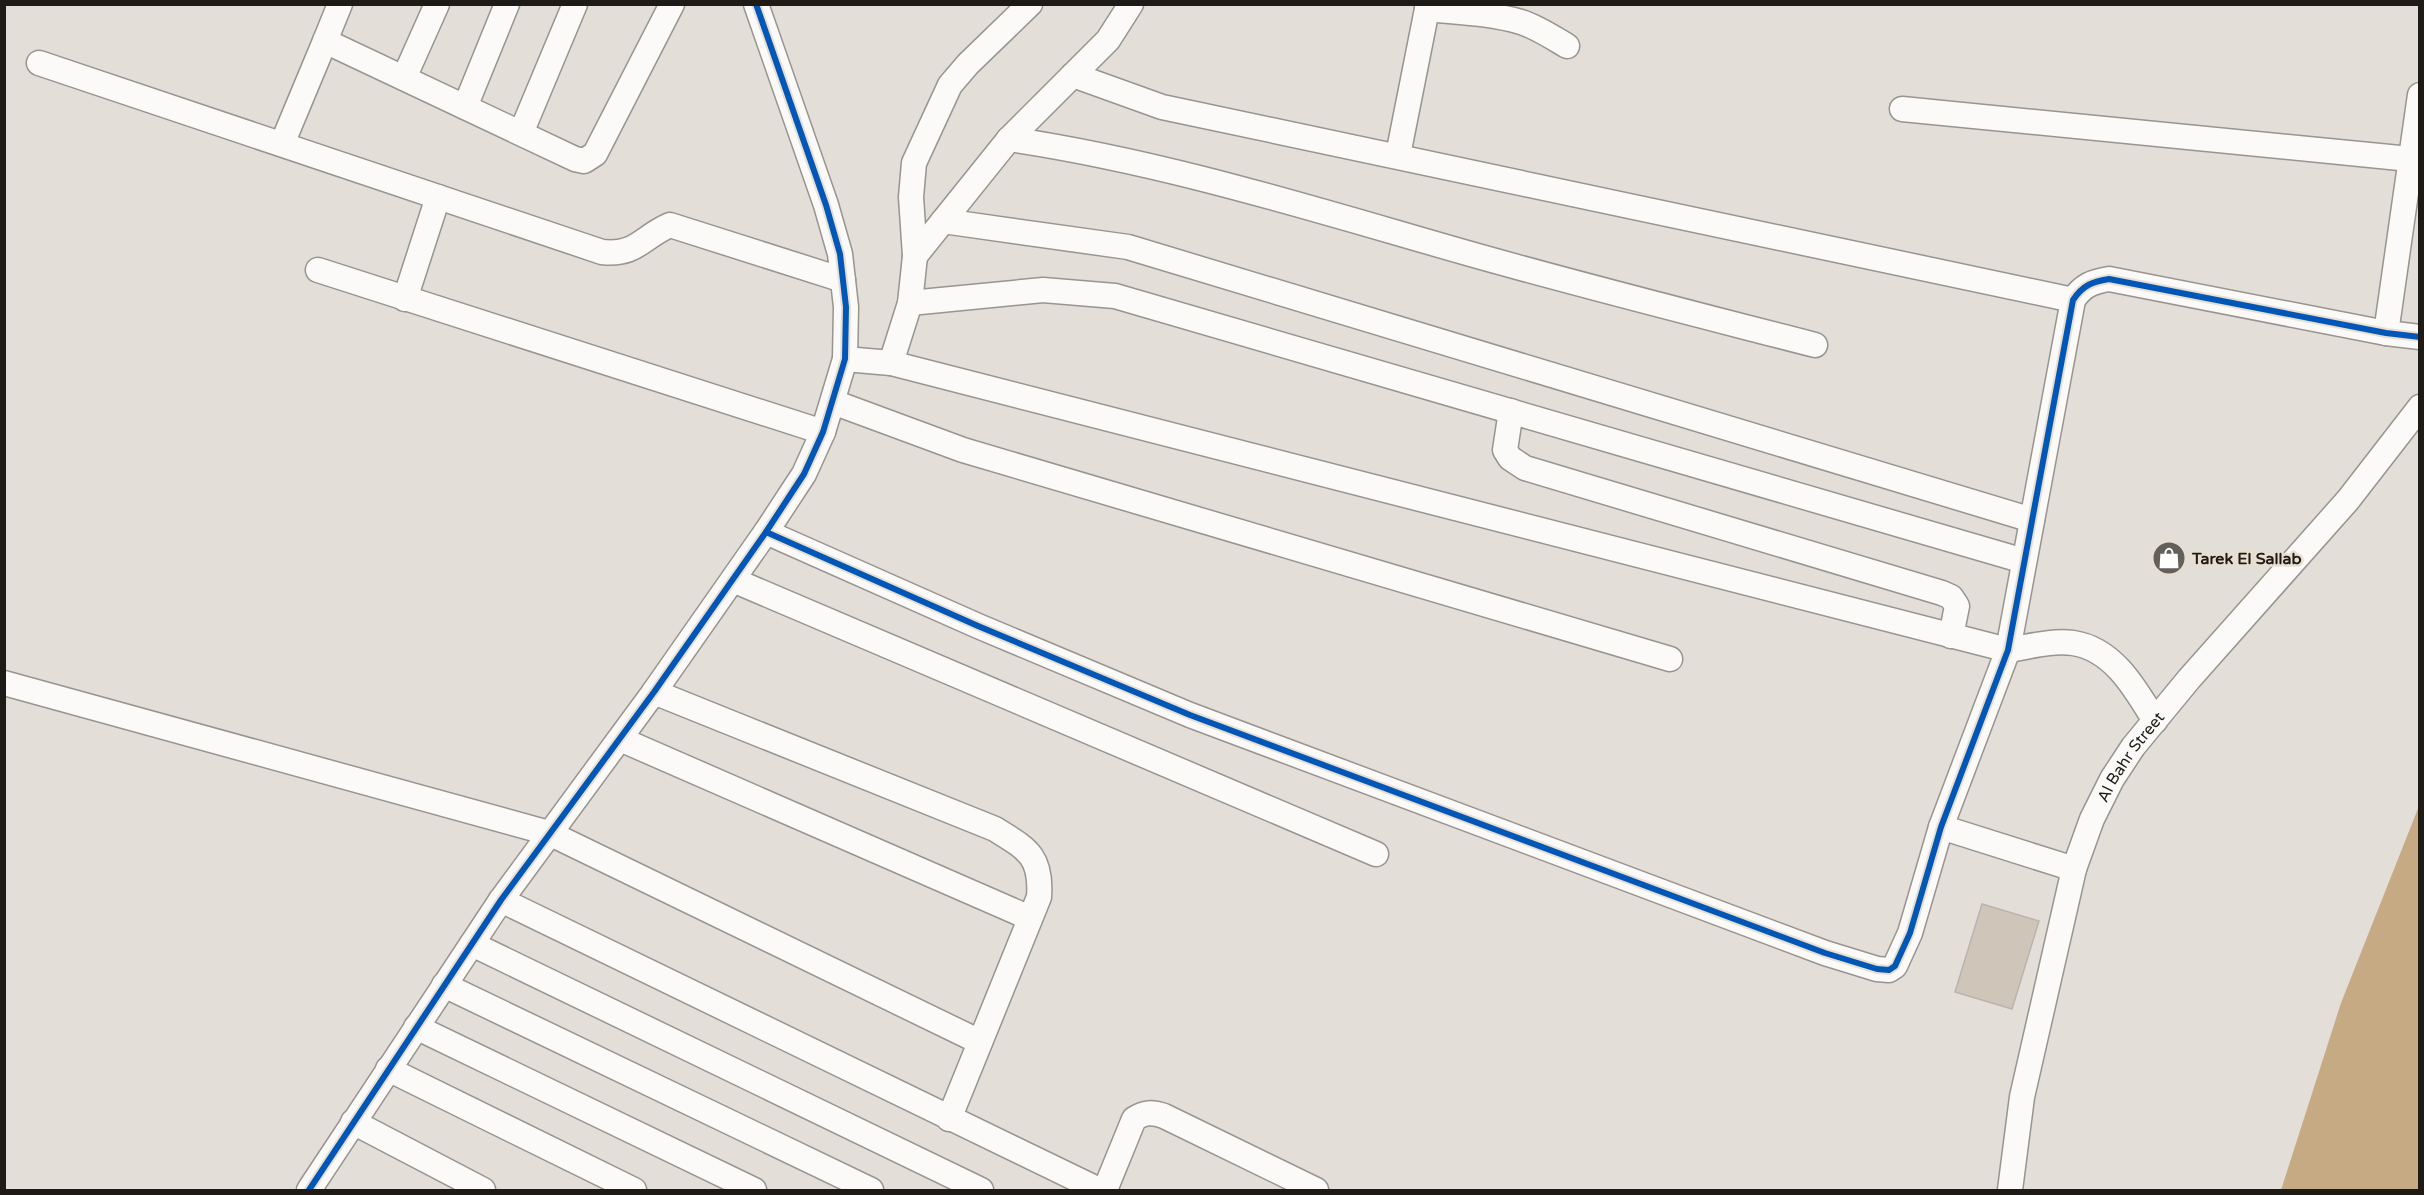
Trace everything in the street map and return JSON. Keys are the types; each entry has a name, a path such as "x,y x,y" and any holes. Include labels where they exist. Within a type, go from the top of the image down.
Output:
{"street":[{"path":"282,144 340,4"},
{"path":"404,78 437,4"},
{"path":"465,107 507,4"},
{"path":"521,133 575,4"},
{"path":"325,41 575,159 584,161 595,154 672,4"},
{"path":"309,1191 501,900 654,692 766,532 804,474 824,432 845,358 846,307 840,254 826,205 756,4"},
{"path":"891,363 910,303 915,256 911,197 914,163 950,85 968,64 1030,4"},
{"path":"915,256 1009,139 1108,40 1131,4"},
{"path":"1398,155 1427,7 1490,15 1522,22 1543,31 1567,46"},
{"path":"39,63 602,252 619,254 630,250 670,225 843,280"},
{"path":"1073,75 1162,106 2073,300"},
{"path":"2386,333 2420,96"},
{"path":"1902,109 2410,159"},
{"path":"1009,139 1076,149 1167,170 1315,209 1579,285 1815,345"},
{"path":"405,298 438,197"},
{"path":"943,221 1128,247 2032,520"},
{"path":"318,270 824,432"},
{"path":"766,532 978,626 1190,715 1624,879 1877,969 1889,970 1895,966 1902,953 1941,827 2008,650 2073,300 2081,288 2109,279 2386,333 2420,337"},
{"path":"910,303 1043,290 1115,296 2024,561"},
{"path":"845,358 891,363 2008,650 2040,644 2073,643 2096,652 2114,664 2129,679 2155,721"},
{"path":"833,402 963,450 1670,659"},
{"name":"Al Bahr Street","path":"2010,1191 2022,1097 2074,869 2092,819 2112,779 2155,721 2211,653 2348,500 2420,407"},
{"path":"1510,411 1505,450 1510,458 1525,468 1942,593 1951,597 1957,606 1951,636"},
{"path":"733,580 1376,854"},
{"path":"4,683 549,834 980,1042"},
{"path":"654,692 995,829 1018,843 1034,859 1041,876 1039,897 949,1119"},
{"path":"620,739 1030,918"},
{"path":"1941,827 2074,869"},
{"path":"501,900 1099,1191"},
{"path":"472,944 981,1191"},
{"path":"444,985 872,1191"},
{"path":"416,1027 754,1191"},
{"path":"388,1069 634,1191"},
{"path":"1105,1191 1134,1119 1143,1113 1164,1116 1316,1191"},
{"path":"353,1122 483,1191"}],"shaded area":[{"path":"2419,806 2419,1190 2281,1190 2341,1003"}],"building":[{"path":"1982,904 2039,921 2012,1009 1955,992"}],"cycle path":[{"path":"309,1190 501,900 654,692 766,532 804,474 823,432 845,359 846,307 840,254 826,205 756,4"},
{"path":"766,532 978,626 1190,715 1825,953 1877,969 1889,970 1895,966 1910,933 1941,827 2008,650 2073,300 2080,291 2088,285 2109,279 2386,333 2420,337"}],"place":[{"name":"Tarek El Sallab","path":"2169,558"}]}
